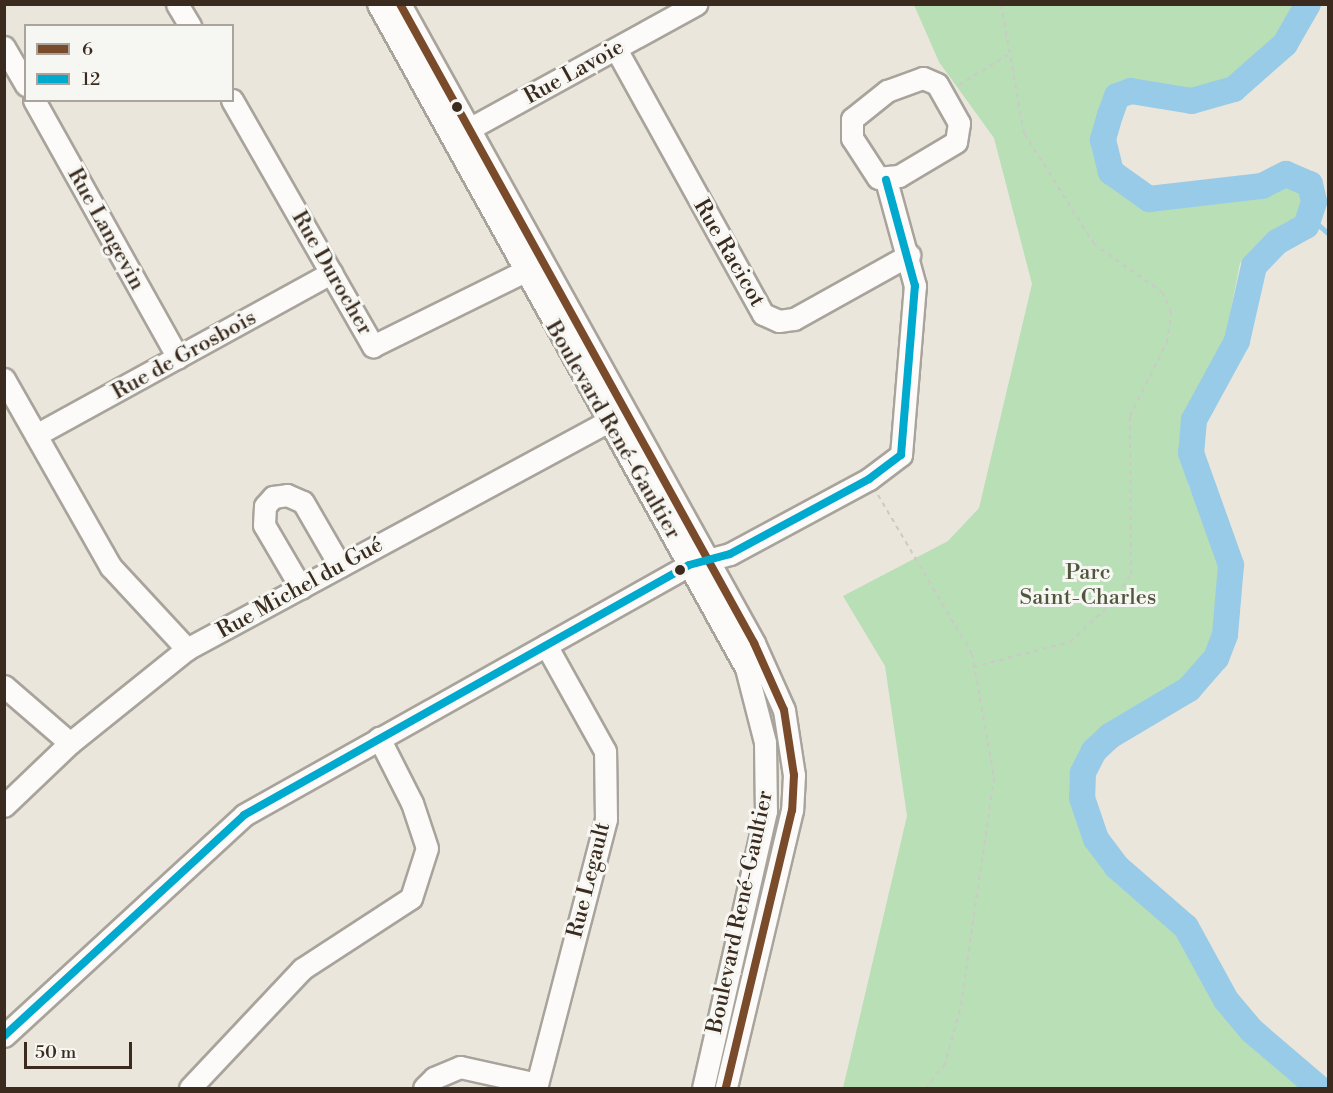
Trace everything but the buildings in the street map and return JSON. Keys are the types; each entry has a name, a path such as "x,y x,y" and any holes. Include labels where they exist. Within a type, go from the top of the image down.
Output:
{"street":[{"path":"177,4 189,24"},
{"name":"Boulevard René-Gaultier","path":"378,4 542,262 616,416 697,563 772,681 791,741 794,775 792,810 726,1089"},
{"name":"Boulevard René-Gaultier","path":"400,4 522,272 616,416"},
{"name":"Rue Lavoie","path":"461,134 696,4"},
{"path":"4,47 24,82"},
{"name":"Rue Racicot","path":"616,49 764,314 780,321 794,319 909,255"},
{"path":"4,1036 223,829 379,738 697,563 730,554 869,479 901,455 906,439 916,301 909,255 886,180 869,170 852,138 852,118 859,108 909,80 931,80 944,95 959,123 956,142 886,180"},
{"name":"Rue Langevin","path":"35,102 178,358"},
{"name":"Rue Durocher","path":"233,102 373,346 542,262"},
{"name":"Rue de Grosbois","path":"36,435 332,273"},
{"path":"4,379 111,567 187,649"},
{"name":"Rue Michel du Gué","path":"4,806 70,743 187,649 616,416"},
{"path":"301,588 264,525 265,506 273,498 287,495 303,502 340,566"},
{"name":"Boulevard René-Gaultier","path":"697,563 746,668 768,775 766,811 703,1089"},
{"name":"Rue Legault","path":"536,1087 606,819 605,751 546,645"},
{"path":"4,686 70,743"},
{"path":"190,1089 302,969 411,898 427,848 412,803 379,738"},
{"path":"424,1089 434,1078 460,1067 536,1087"}],"path":[{"path":"973,667 1070,642 1113,602 1131,574 1130,417 1167,342 1171,313 1163,294 1094,244 1024,133 1007,55 1001,4"},
{"path":"944,95 1007,55"},
{"path":"869,479 947,620 965,640 973,667 994,778 990,834 960,1010 945,1064 926,1089"}],"green space":[{"name":"Parc Saint-Charles","path":"914,5 1308,5 1285,44 1234,89 1192,101 1131,91 1117,96 1110,115 1103,140 1111,172 1149,199 1262,186 1286,174 1305,188 1307,201 1301,219 1260,243 1240,263 1226,334 1188,411 1184,465 1189,487 1219,548 1222,573 1217,631 1194,669 1171,691 1087,742 1071,779 1080,827 1099,856 1170,924 1216,1004 1236,1028 1307,1088 843,1088 907,816 885,666 843,596 948,541 979,508 1032,284 994,138 939,62"}],"waterway":[{"path":"1308,4 1285,44 1234,89 1192,101 1131,91 1117,96 1110,115 1103,140 1111,172 1149,199 1262,186 1286,174 1310,184 1314,202 1306,226 1277,242 1254,266 1237,341 1194,420 1191,453 1231,565 1225,635 1216,658 1189,689 1110,736 1094,751 1083,773 1082,798 1096,839 1117,867 1186,927 1226,1000 1251,1030 1319,1088"},
{"path":"1312,219 1328,233"}],"transit line":[{"name":"6","path":"400,4 754,643 784,710 794,775 792,810 726,1088"},
{"name":"12","path":"4,1036 244,815 689,565 730,554 869,479 901,455 915,286 886,180"}]}
